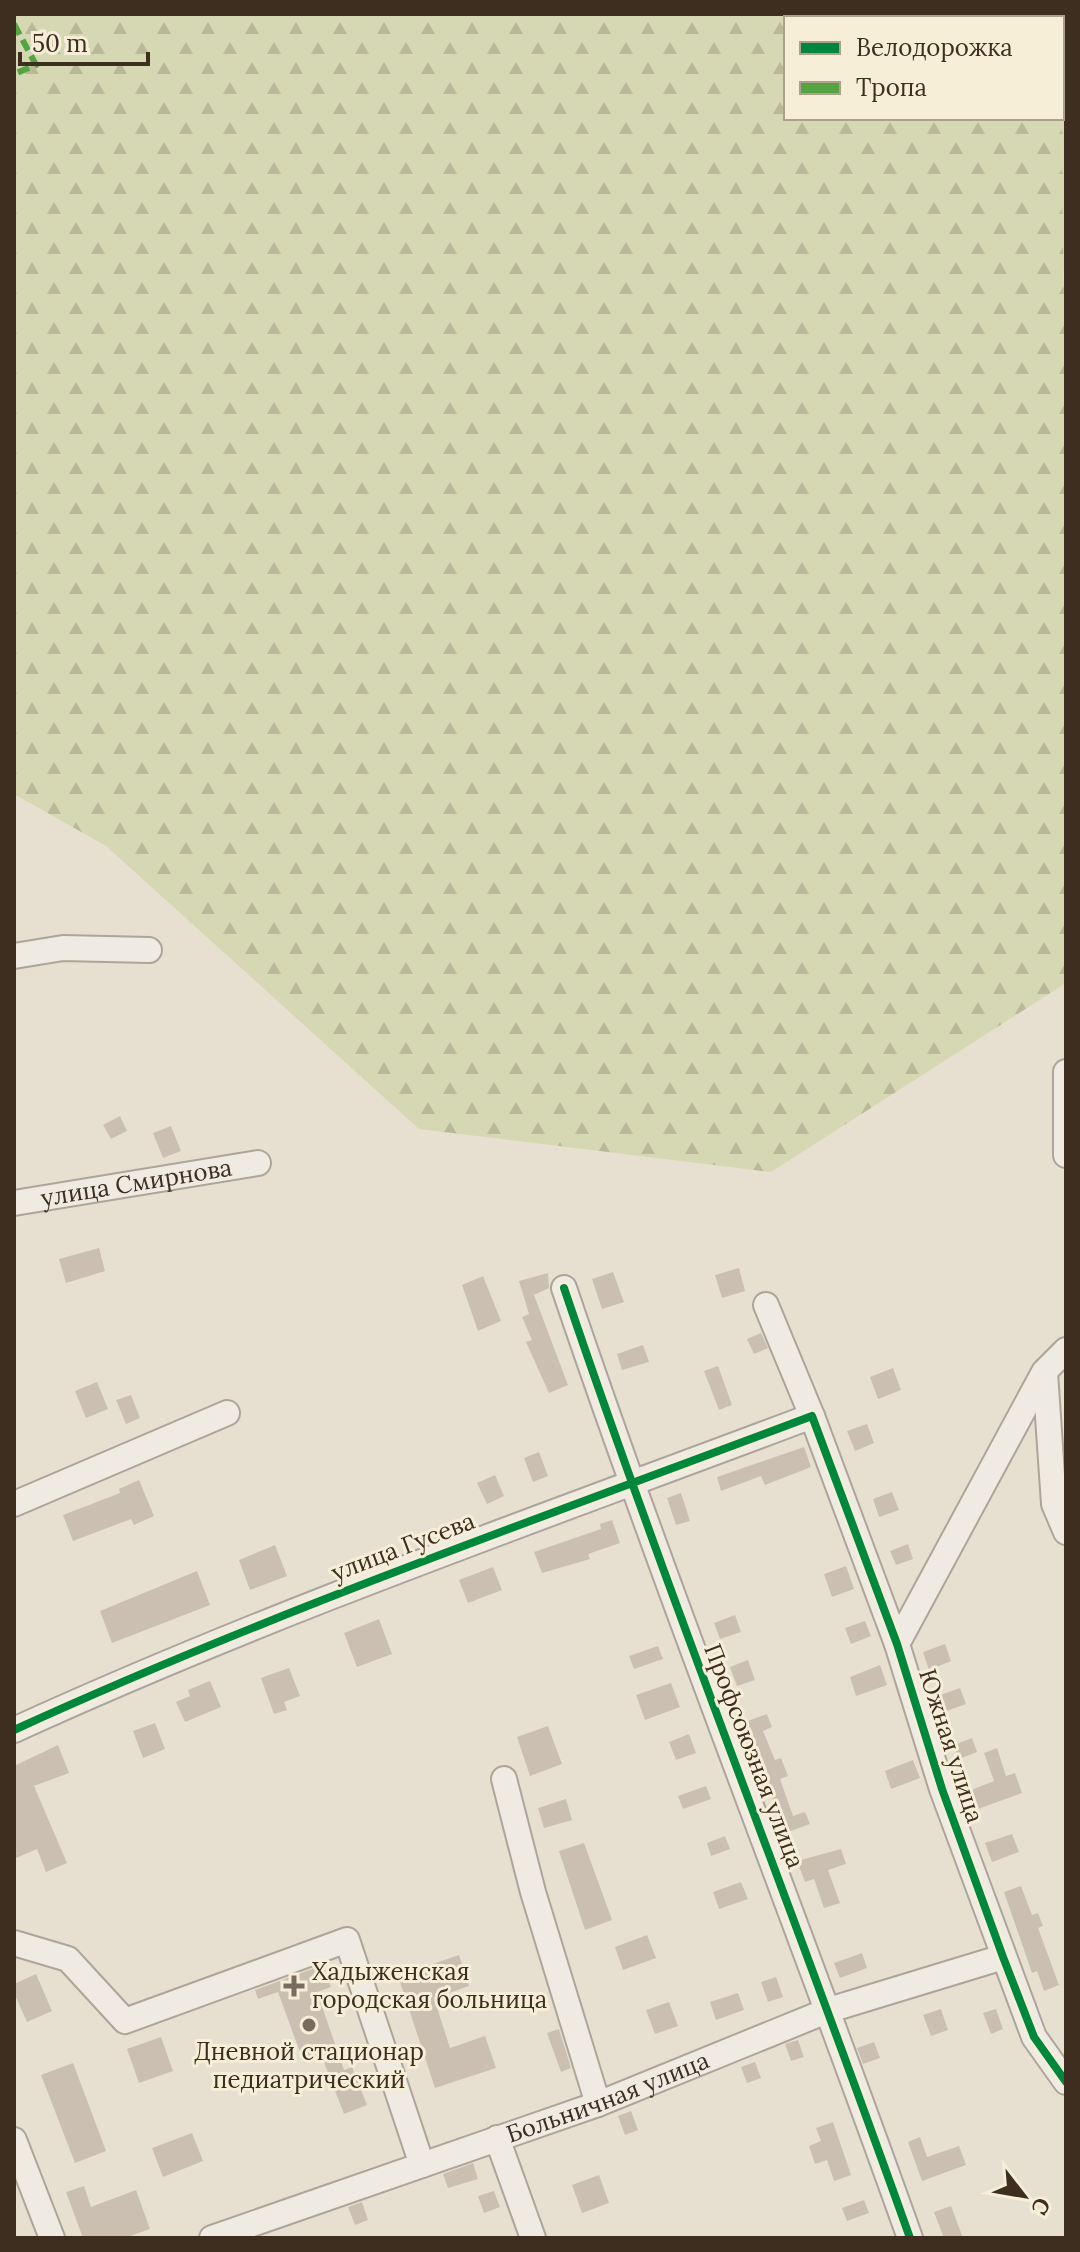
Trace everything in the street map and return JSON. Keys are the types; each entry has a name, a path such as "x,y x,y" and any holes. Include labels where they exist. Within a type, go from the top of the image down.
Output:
{"street":[{"path":"14,956 63,948 149,950"},
{"path":"1066,1072 1066,1155"},
{"name":"улица Смирнова","path":"14,1203 258,1163"},
{"name":"Профсоюзная улица","path":"564,1288 630,1484 829,2010 910,2238"},
{"name":"Южная улица","path":"766,1305 812,1416 897,1644 942,1789 1003,1957 1034,2037 1066,2082"},
{"path":"897,1644 1044,1372 1066,1350"},
{"path":"1044,1372 1054,1504 1066,1532"},
{"path":"14,1504 227,1413"},
{"name":"улица Гусева","path":"14,1730 130,1677 396,1569 812,1416"},
{"path":"504,1779 533,1892 598,2104"},
{"path":"14,1943 68,1959 125,2021 347,1940 422,2165"},
{"name":"Больничная улица","path":"212,2238 598,2104 829,2010 1003,1957"},
{"path":"497,2138 533,2238"},
{"path":"14,2140 52,2238"}],"green space":[{"path":"14,14 1060,14 784,16 784,120 1061,120 1066,427 1066,983 771,1172 419,1129 106,846 14,794"},
{"path":"1066,14 1066,266 1063,271 1064,16 1060,16"}],"building":[{"path":"120,1116 127,1131 111,1139 103,1125"},
{"path":"171,1126 181,1151 163,1158 153,1133"},
{"path":"99,1248 105,1271 66,1283 59,1259"},
{"path":"739,1268 745,1291 722,1298 715,1275"},
{"path":"613,1272 624,1302 602,1309 592,1279"},
{"path":"548,1273 549,1288 534,1295 568,1385 549,1393 526,1342 532,1340 522,1317 529,1314 519,1281"},
{"path":"483,1276 501,1321 478,1331 462,1285"},
{"path":"761,1333 768,1348 754,1354 747,1339"},
{"path":"643,1345 649,1362 622,1370 617,1354"},
{"path":"718,1366 732,1405 719,1410 704,1371"},
{"path":"893,1368 901,1390 878,1399 870,1377"},
{"path":"97,1382 108,1409 86,1418 75,1391"},
{"path":"131,1395 140,1418 126,1424 116,1400"},
{"path":"867,1424 874,1443 855,1451 847,1431"},
{"path":"804,1447 811,1467 765,1485 761,1476 721,1491 717,1477"},
{"path":"539,1452 548,1476 533,1482 524,1458"},
{"path":"495,1475 504,1496 487,1504 477,1483"},
{"path":"139,1480 154,1516 134,1525 131,1519 73,1541 63,1515 120,1493 119,1489"},
{"path":"892,1492 899,1510 879,1517 873,1499"},
{"path":"681,1493 690,1521 676,1525 667,1498"},
{"path":"612,1520 620,1543 588,1554 590,1559 542,1573 534,1552 601,1529 600,1524"},
{"path":"908,1544 913,1559 896,1565 890,1551"},
{"path":"275,1545 287,1576 250,1590 239,1560"},
{"path":"846,1566 854,1589 832,1597 824,1574"},
{"path":"493,1567 502,1590 468,1603 459,1580"},
{"path":"197,1571 210,1605 112,1643 100,1611"},
{"path":"735,1615 741,1632 720,1639 714,1623"},
{"path":"379,1619 392,1654 357,1667 344,1633"},
{"path":"865,1621 871,1636 851,1644 845,1628"},
{"path":"945,1644 951,1661 929,1670 923,1652"},
{"path":"658,1646 663,1659 634,1669 629,1656"},
{"path":"748,1660 755,1680 737,1686 730,1667"},
{"path":"880,1665 887,1685 856,1696 850,1677"},
{"path":"289,1668 300,1696 284,1702 287,1710 274,1714 261,1678"},
{"path":"210,1681 221,1707 185,1722 176,1702 190,1696 188,1690"},
{"path":"671,1683 680,1707 645,1720 636,1695"},
{"path":"960,1688 966,1704 941,1713 935,1697"},
{"path":"767,1714 772,1727 763,1731 775,1760 781,1758 788,1776 780,1779 793,1816 805,1812 810,1824 785,1833 745,1722"},
{"path":"155,1723 165,1749 143,1758 133,1731"},
{"path":"548,1726 562,1764 530,1776 517,1737"},
{"path":"689,1734 696,1753 676,1760 669,1742"},
{"path":"972,1738 977,1752 959,1759 954,1745"},
{"path":"58,1745 69,1773 34,1786 67,1863 46,1872 37,1849 14,1859 14,1766"},
{"path":"997,1748 1006,1776 1015,1773 1022,1793 978,1809 971,1790 994,1781 984,1753"},
{"path":"913,1760 920,1778 891,1789 885,1771"},
{"path":"706,1786 711,1799 683,1809 678,1796"},
{"path":"566,1799 572,1820 544,1828 538,1808"},
{"path":"1012,1834 1019,1852 992,1862 985,1843"},
{"path":"725,1836 730,1849 711,1856 707,1843"},
{"path":"584,1843 612,1920 585,1930 559,1851"},
{"path":"841,1849 846,1864 828,1870 840,1903 824,1908 814,1879 805,1882 797,1861"},
{"path":"741,1882 748,1899 719,1909 713,1892"},
{"path":"1021,1886 1032,1915 1038,1913 1043,1926 1038,1928 1059,1985 1044,1991 1037,1971 1032,1973 1004,1892"},
{"path":"647,1935 656,1958 623,1970 615,1947"},
{"path":"862,1953 867,1968 840,1978 834,1963"},
{"path":"459,1955 469,1986 434,1998 450,2048 485,2036 496,2068 435,2088 398,1976"},
{"name":"Дневной стационар педиатрический","path":"323,1965 331,1987 317,1992 344,2070 352,2067 367,2105 344,2114 322,2057 304,2063 278,1992 258,1999 255,1990"},
{"path":"36,1974 52,2011 27,2022 14,1993 14,1984"},
{"path":"776,1977 783,1997 768,2002 761,1982"},
{"path":"738,1993 744,2010 716,2020 710,2002"},
{"path":"669,2002 678,2026 655,2034 646,2010"},
{"path":"941,2009 948,2030 931,2036 923,2015"},
{"path":"996,2009 1003,2029 991,2034 983,2013"},
{"path":"559,2029 571,2068 561,2072 547,2033"},
{"path":"161,2037 173,2071 139,2083 127,2049"},
{"path":"798,2040 804,2057 791,2061 785,2044"},
{"path":"874,2042 880,2058 863,2064 857,2048"},
{"path":"755,2062 761,2078 747,2083 741,2067"},
{"path":"73,2063 106,2151 75,2163 41,2075"},
{"path":"631,2111 638,2130 625,2135 618,2116"},
{"path":"833,2122 851,2175 834,2181 827,2160 815,2164 809,2146 821,2141 816,2128"},
{"path":"192,2133 203,2161 163,2177 152,2148"},
{"path":"920,2137 927,2157 959,2146 966,2165 922,2181 908,2142"},
{"path":"473,2163 478,2179 448,2188 443,2174"},
{"path":"599,2175 609,2203 582,2213 572,2185"},
{"path":"84,2186 91,2207 136,2190 150,2229 125,2238 83,2238 66,2192"},
{"path":"494,2191 500,2207 484,2213 478,2196"},
{"path":"864,2200 869,2213 847,2221 842,2208"},
{"path":"362,2202 368,2220 355,2225 348,2207"},
{"path":"951,2206 963,2238 944,2238 934,2212"}],"marked path":[{"path":"14,24 36,65 14,74"}],"cycle path":[{"path":"564,1288 648,1526 910,2238"},
{"path":"14,1730 112,1686 310,1605 812,1416 897,1644 942,1789 1003,1957 1034,2037 1066,2082"}],"place":[{"name":"Хадыженская городская больница","path":"294,1986"},
{"name":"Дневной стационар педиатрический","path":"309,2025"}]}
